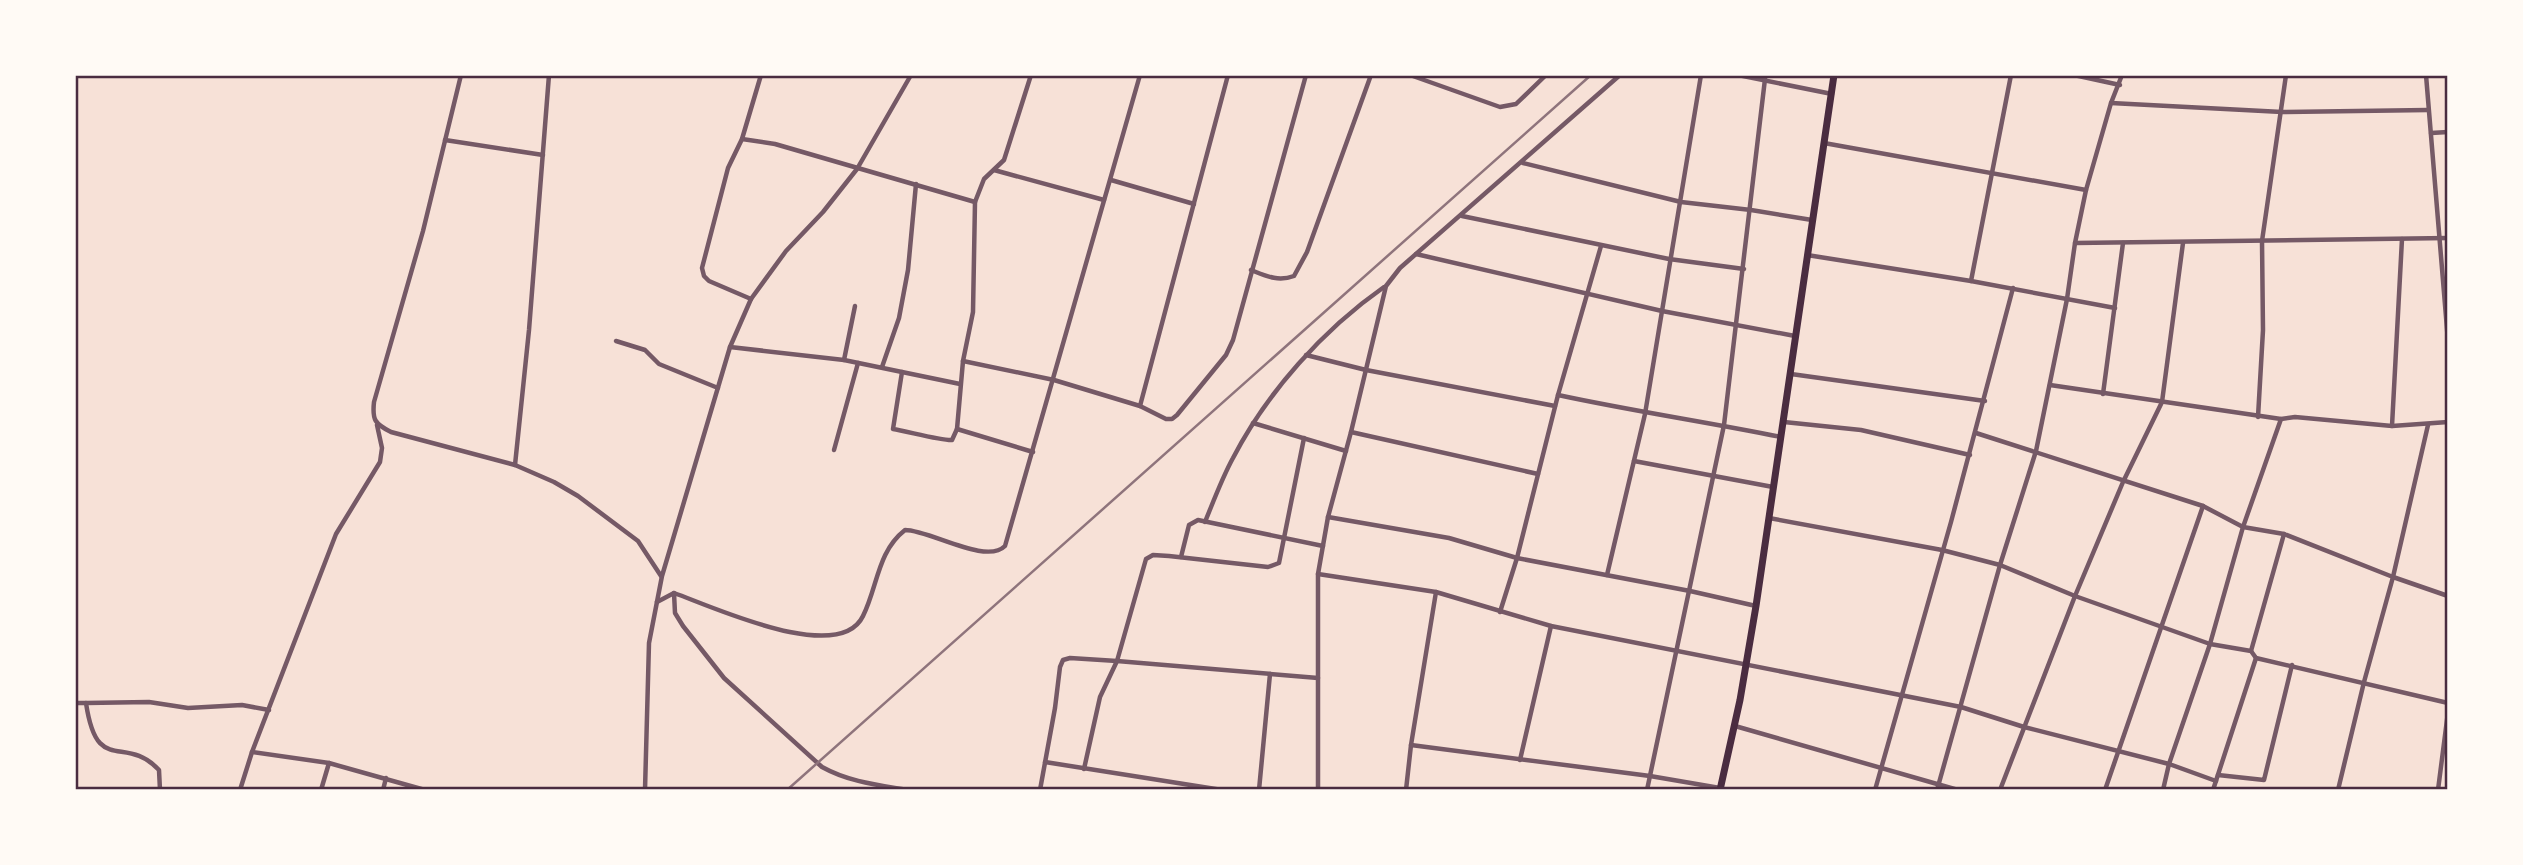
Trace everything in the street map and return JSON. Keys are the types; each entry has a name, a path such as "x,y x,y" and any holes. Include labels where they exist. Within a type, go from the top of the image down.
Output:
{"main road":[{"path":"1721,789 1756,606 1834,75"}],"street":[{"path":"240,790 252,752 336,534 380,462 382,448 373,418 374,402 423,231 461,75"},
{"path":"515,465 549,75"},
{"path":"751,299 709,281 702,268 728,168 742,139 761,75"},
{"path":"645,790 649,643 662,576 730,347 751,299 786,251 823,212 857,169 911,75"},
{"path":"902,372 893,429 950,441 957,429 962,361 969,338 974,292 972,266 975,202 984,179 1004,160 1031,75"},
{"path":"657,602 674,593 791,633 836,635 857,625 863,616 880,563 905,530 978,551 993,553 1005,546 1140,75"},
{"path":"1140,406 1228,75"},
{"path":"962,361 1054,380 1140,406 1166,419 1172,419 1226,355 1233,340 1306,75"},
{"path":"1251,270 1275,279 1283,280 1294,276 1316,228 1371,75"},
{"path":"1410,75 1500,107 1516,104 1546,75"},
{"path":"1205,522 1233,457 1253,423 1306,355 1364,301 1385,286 1416,254 1620,75"},
{"path":"1607,575 1646,414 1669,259 1701,75"},
{"path":"1738,75 1832,94"},
{"path":"1971,281 2011,75"},
{"path":"2074,75 2120,85"},
{"path":"1938,787 2000,565 2036,452 2087,190 2111,103 2122,75"},
{"path":"2258,417 2263,330 2262,241 2286,75"},
{"path":"2426,75 2448,341"},
{"path":"1647,790 1724,425 1765,79"},
{"path":"2111,103 2282,112 2428,110"},
{"path":"2431,133 2448,132"},
{"path":"742,139 775,145 975,202"},
{"path":"445,140 543,155"},
{"path":"1824,143 2087,190"},
{"path":"1522,163 1681,202 1812,220"},
{"path":"993,170 1104,200"},
{"path":"1111,180 1194,204"},
{"path":"882,367 899,318 908,270 916,184"},
{"path":"1461,216 1669,259 1744,269"},
{"path":"2075,243 2448,238"},
{"path":"2392,426 2402,239"},
{"path":"2103,394 2123,243"},
{"path":"2000,790 2075,596 2123,482 2162,402 2183,243"},
{"path":"1500,612 1601,246"},
{"path":"1416,254 1661,311 1738,323 1795,336"},
{"path":"1807,255 2014,288 2115,308"},
{"path":"1318,790 1318,574 1328,517 1385,286"},
{"path":"1875,790 1985,401 2014,288"},
{"path":"844,360 855,306"},
{"path":"616,341 645,351 659,364 719,388"},
{"path":"730,347 844,360 960,384"},
{"path":"1306,355 1366,370 1555,406"},
{"path":"834,450 858,363"},
{"path":"1791,374 1985,401"},
{"path":"2050,385 2258,417 2295,417 2392,426 2448,422"},
{"path":"1558,395 1781,438"},
{"path":"2162,790 2210,644 2243,527 2281,419"},
{"path":"1783,422 1861,430 1970,455"},
{"path":"1253,423 1346,451"},
{"path":"377,425 391,432 515,465 554,482 578,496 638,541 662,576"},
{"path":"2338,790 2393,577 2428,425"},
{"path":"957,429 1033,452"},
{"path":"1351,432 1538,474"},
{"path":"1976,433 2203,506 2243,527 2284,534 2448,596"},
{"path":"1084,769 1100,697 1117,661 1146,559 1153,555 1274,566 1279,563 1304,438"},
{"path":"1634,461 1774,487"},
{"path":"2105,790 2203,506"},
{"path":"1328,517 1449,538 1517,558 1756,606"},
{"path":"1769,518 1942,550 2000,565 2075,596 2210,644 2251,650"},
{"path":"1181,557 1189,525 1198,520 1323,546"},
{"path":"2284,534 2251,650 2256,658 2448,703"},
{"path":"1318,574 1436,592 1551,625 1961,707 2024,727 2217,778 2264,780 2292,665"},
{"path":"1406,790 1436,592"},
{"path":"674,593 675,613 723,678 822,767 838,776 908,790"},
{"path":"1520,760 1551,625"},
{"path":"1040,790 1063,660 1070,658 1117,661 1318,678"},
{"path":"2213,790 2256,658"},
{"path":"1259,790 1270,674"},
{"path":"75,703 149,702 188,708 242,705 270,710"},
{"path":"86,703 97,742 103,748 141,756 150,761 159,770 159,790"},
{"path":"2438,790 2448,712"},
{"path":"1734,726 1882,768 1938,787 1958,790"},
{"path":"1411,745 1650,776 1721,789"},
{"path":"252,752 329,763 425,790"},
{"path":"1045,762 1222,790"},
{"path":"321,790 329,763"},
{"path":"383,790 386,779"}],"railway":[{"path":"787,790 1591,75"}]}
